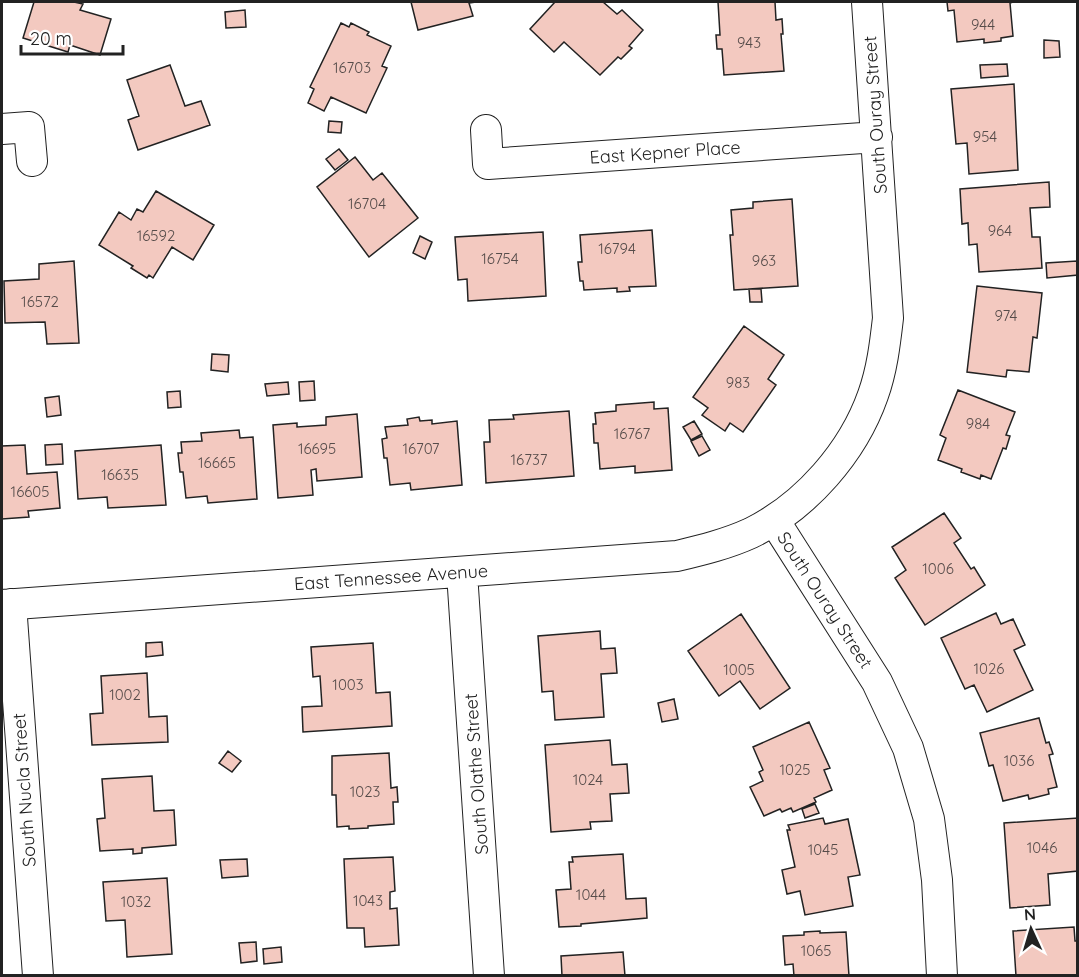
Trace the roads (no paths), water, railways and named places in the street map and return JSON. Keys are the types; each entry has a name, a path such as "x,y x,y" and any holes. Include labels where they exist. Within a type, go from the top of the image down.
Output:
{"street":[{"name":"South Ouray Street","path":"867,2 888,318 884,357 873,395 857,431 828,474 774,520 877,682 908,748 929,819 937,880 942,975"},
{"path":"2,129 29,127 32,161"},
{"name":"East Kepner Place","path":"486,130 488,164 877,137"},
{"name":"East Tennessee Avenue","path":"6,604 677,556 715,548 751,533 774,520"},
{"name":"South Olathe Street","path":"462,573 489,975"},
{"name":"South Nucla Street","path":"6,604 38,975"}]}
